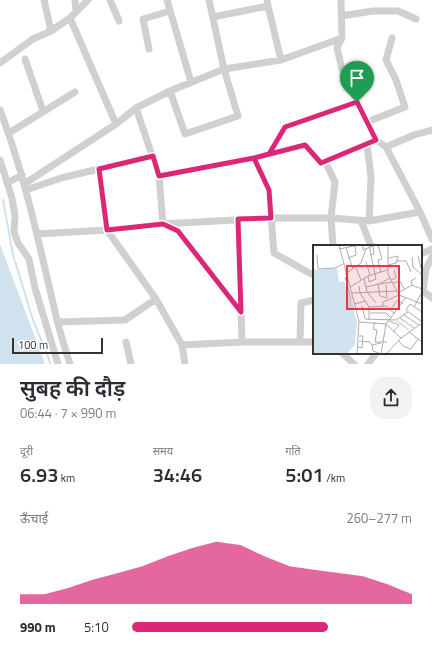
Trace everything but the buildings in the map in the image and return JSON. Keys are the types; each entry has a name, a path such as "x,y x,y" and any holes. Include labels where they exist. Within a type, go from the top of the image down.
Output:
{"street":[{"path":"44,0 51,31"},
{"path":"74,0 76,12"},
{"path":"0,63 33,39 51,31 70,18 88,0"},
{"path":"110,0 119,21"},
{"path":"167,0 191,82"},
{"path":"170,91 185,134 238,116 224,69 209,0"},
{"path":"337,48 342,38 341,0"},
{"path":"213,17 267,3 281,60"},
{"path":"149,49 143,19 170,11"},
{"path":"341,16 373,11 398,11 416,18"},
{"path":"70,18 116,124"},
{"path":"26,187 116,124 136,108 170,91 224,69 281,60 342,38"},
{"path":"367,122 405,107 396,80 386,60 392,38"},
{"path":"332,42 337,48 342,69 376,140 386,147 431,233"},
{"path":"25,59 43,111"},
{"path":"9,133 75,92"},
{"path":"269,154 285,127 357,102"},
{"path":"136,108 159,176 163,224"},
{"path":"0,110 26,187 58,322 70,364"},
{"path":"386,147 414,135 432,130"},
{"path":"159,176 254,158 305,145 321,163 376,140"},
{"path":"366,145 371,177 365,221 371,245"},
{"path":"26,187 153,156"},
{"path":"254,158 269,190 274,253 313,274"},
{"path":"0,160 12,198 15,216 14,232 18,243 29,259 35,288 58,364"},
{"path":"326,161 335,182 331,218 333,245"},
{"path":"99,169 107,230 156,299 182,345 185,364"},
{"path":"7,183 22,175"},
{"path":"37,234 107,230 163,224 238,219 331,218 365,221 420,212"},
{"path":"238,219 242,342"},
{"path":"163,224 178,231 241,312"},
{"path":"422,254 432,249"},
{"path":"432,257 426,269 422,292 432,298"},
{"path":"231,300 240,286"},
{"path":"58,322 125,320 156,299"},
{"path":"300,342 301,303 313,300"},
{"path":"126,342 131,364"},
{"path":"182,345 242,342 313,342"},
{"path":"343,354 354,364"},
{"path":"368,364 375,354"}],"water":[{"path":"0,244 45,364 0,364"}],"waterway":[{"path":"3,200 13,255 33,320 50,364"}],"route":[{"path":"357,102 285,127 269,154 254,158 159,176 153,156 99,169 107,230 163,224 178,231 241,312 238,219 271,218 269,190 254,158 305,145 321,163 376,140 357,102"}]}
